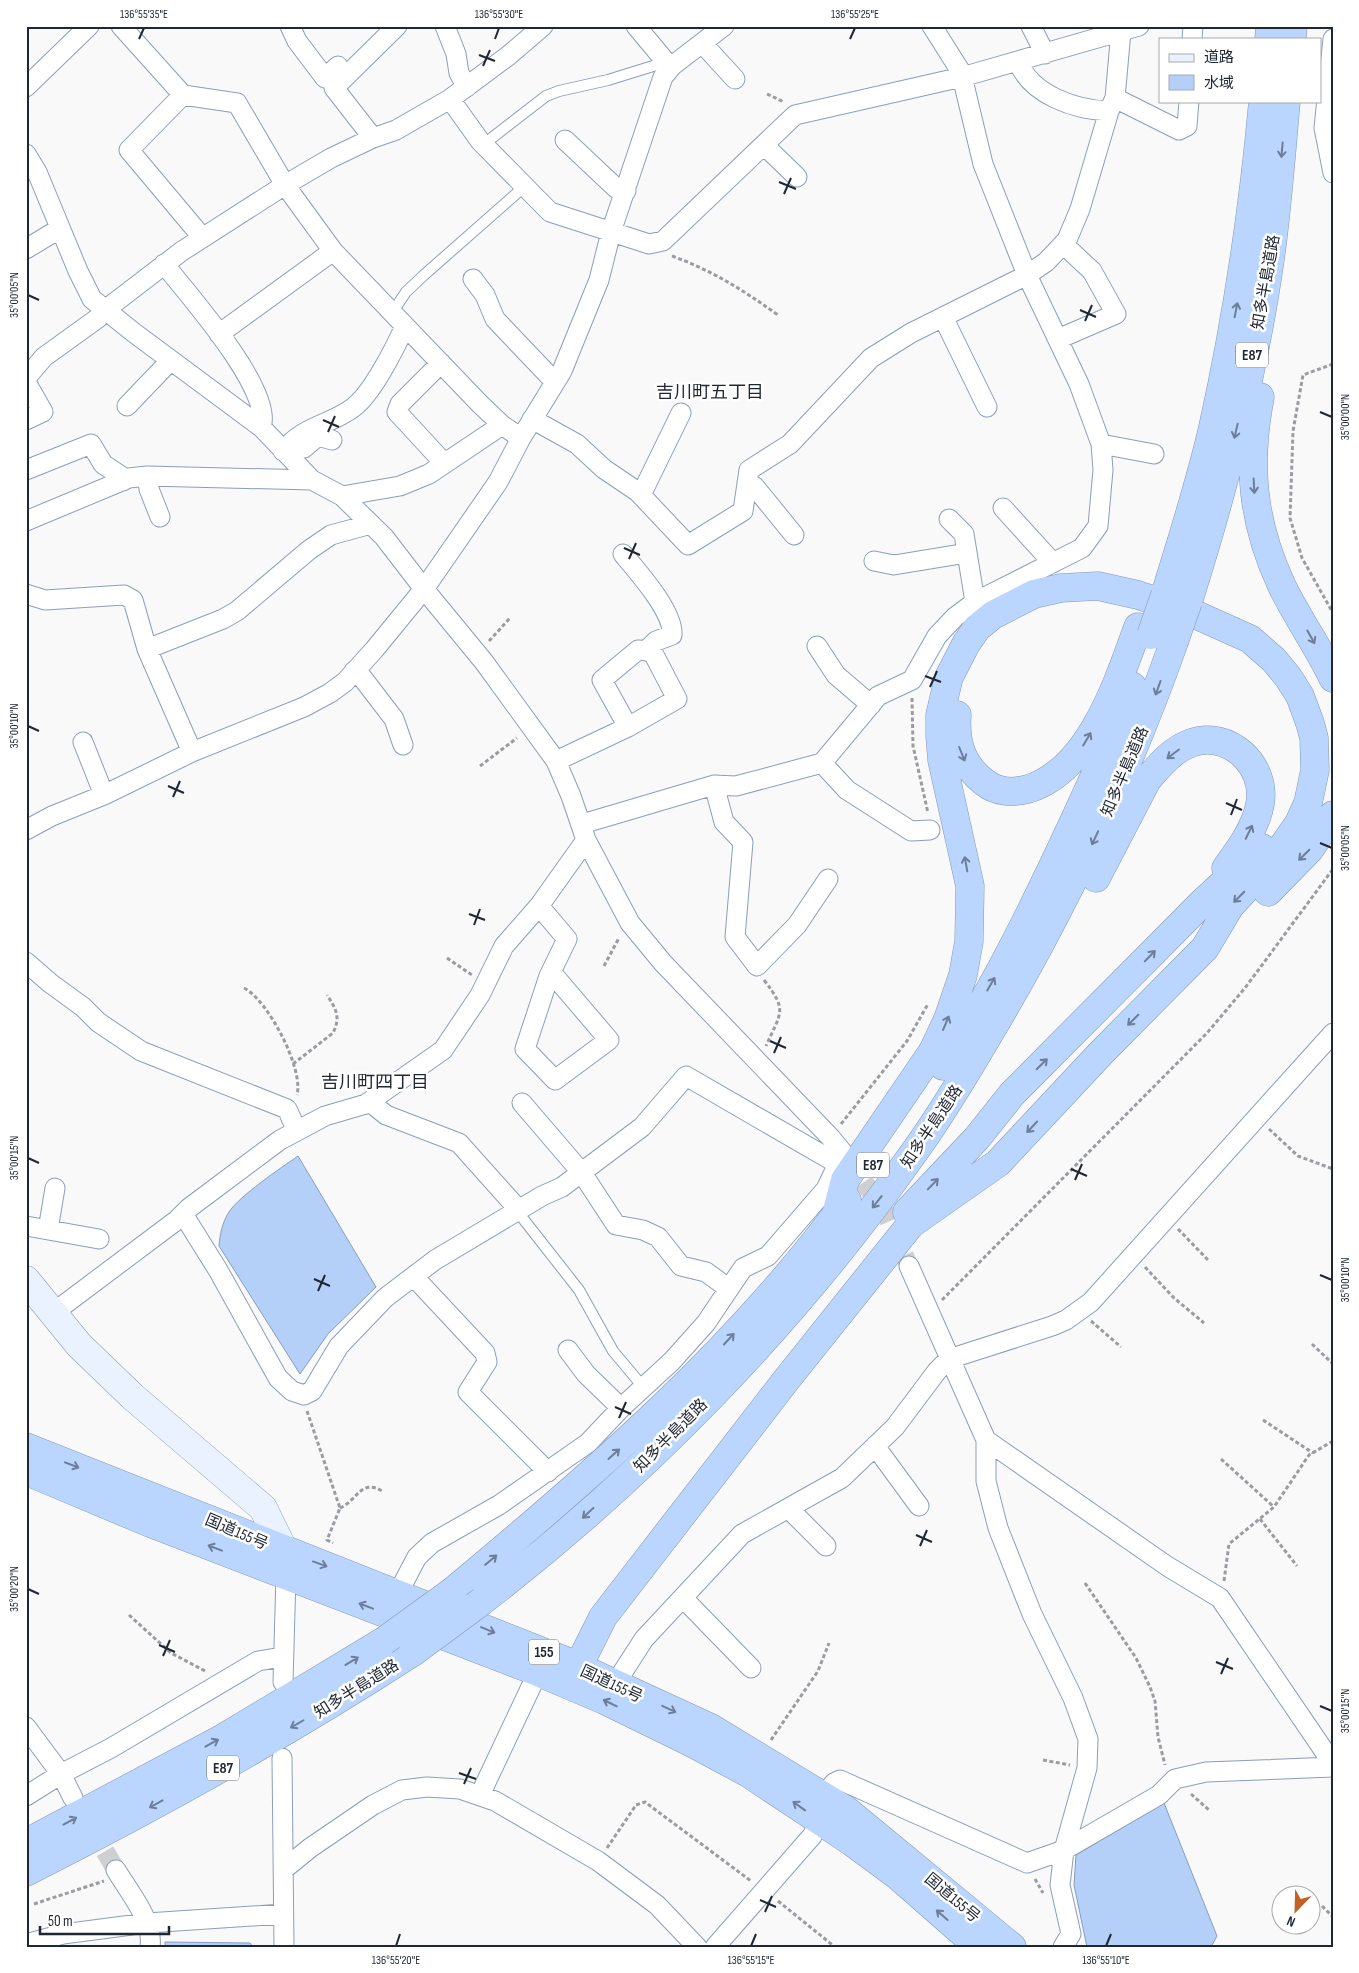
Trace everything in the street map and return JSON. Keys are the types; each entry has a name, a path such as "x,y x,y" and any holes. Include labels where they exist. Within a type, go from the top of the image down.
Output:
{"highway":[{"name":"知多半島道路","path":"26,1843 223,1738 384,1641 453,1591 559,1503 654,1415 787,1277 836,1215 944,1063 997,974 1034,906 1102,760 1154,635 1168,596 1212,428 1228,346 1254,194 1263,102"},
{"name":"知多半島道路","path":"1168,596 1215,518 1248,376 1272,246 1286,102"},
{"path":"1278,196 1284,253 1257,413 1252,454 1254,492 1261,528 1282,585 1333,678"},
{"path":"559,1670 603,1617 787,1379 911,1224 998,1163 1101,1053 1204,948 1230,906 1263,872 1288,840 1299,823 1308,803 1312,786 1315,752 1310,723 1300,696 1274,660 1250,639 1192,613 1138,595 1098,586 1061,588 1034,594 1010,605 978,628 966,644 949,677 940,715 942,760 970,886 969,941 963,975 948,1019 933,1052 845,1180 836,1215"},
{"path":"559,1670 584,1618 773,1372 898,1221 977,1138 1012,1094 1203,902 1255,857 1270,839 1289,805 1299,773 1293,720 1285,703 1267,676 1237,651 1186,626 1132,610 1104,603 1078,602 1053,604 1006,626 985,645 962,686 956,727 958,744 964,761 976,776 987,785 1003,791 1024,790 1051,779 1064,769 1086,743 1125,662 1154,635 1168,596"},
{"name":"知多半島道路","path":"26,1872 224,1767 339,1700 413,1652 482,1601 578,1522 648,1457 728,1377 803,1294 894,1180 946,1105 1031,964 1080,870 1126,769 1154,635"},
{"path":"894,1180 942,1134 1019,1016 1054,958 1147,780 1174,752 1192,742 1212,740 1225,743 1238,750 1249,760 1259,780 1260,804 1242,845 1203,902"},
{"path":"1204,948 1232,932 1310,849 1333,815"},
{"name":"国道155号","path":"26,1447 131,1487 285,1563 559,1670 615,1684 711,1728 846,1810 932,1879 1012,1947"},
{"name":"国道155号","path":"26,1471 150,1523 285,1563 398,1593 559,1670 604,1700 748,1773 852,1842 898,1876 979,1947"}],"street":[{"path":"26,87 89,26"},
{"path":"121,26 183,95 237,103 285,186 333,251 502,425 521,438"},
{"path":"290,26 296,41 325,78 338,66"},
{"path":"373,138 334,88 397,26"},
{"path":"445,26 456,54 459,73 467,87"},
{"path":"26,378 44,357 98,318 105,310 164,264 202,238 332,158 373,138 396,130 450,99 508,56 543,26"},
{"path":"636,26 669,64"},
{"path":"26,830 52,816 104,795 192,752 304,707 330,693 345,682 374,650 424,589 498,482 532,418 562,370 599,280 611,232 669,64 724,26"},
{"path":"53,1313 240,1168 280,1140 324,1116 370,1102 443,1050 485,984 504,946 539,906 584,832 714,785 736,786 822,763 878,696 912,680 937,636 955,617 975,602 1082,548 1098,526 1103,470 1101,444 1058,340 1027,275 983,164 962,77 932,26"},
{"path":"1031,26 1045,54"},
{"path":"450,99 484,144 550,212 649,244 663,242 795,115 962,77 1045,54 1079,35 1130,28 1112,105 1080,209 1063,244 1046,262 1027,275 911,333 871,358 790,444 750,470 743,511 688,545 638,492 604,469 577,444 532,418"},
{"path":"1333,39 1324,128 1333,172"},
{"path":"702,43 735,79"},
{"path":"1018,61 1025,75 1037,86 1064,102 1080,108 1112,105 1179,130 1187,126 1189,102"},
{"path":"183,95 129,150 202,238"},
{"path":"565,140 616,188 626,191"},
{"path":"761,148 778,171"},
{"path":"761,148 797,177"},
{"path":"26,154 37,172 78,272 92,298 105,310 261,427 312,480 342,496 371,524 476,653 556,761 584,832 630,923 663,963 831,1138 844,1154 826,1189 768,1256 744,1268 728,1288 706,1323 644,1388 620,1408 588,1443 499,1505 432,1543 417,1557 398,1593"},
{"path":"26,248 60,229"},
{"path":"1058,340 1116,314 1092,271 1063,244"},
{"path":"219,334 333,251"},
{"path":"164,264 246,372 260,402 263,416 261,427"},
{"path":"473,279 485,295 495,319 555,382"},
{"path":"943,317 987,407"},
{"path":"287,455 299,435 355,406 394,349 399,320"},
{"path":"128,406 171,360"},
{"path":"440,363 400,404 397,412 444,462"},
{"path":"26,382 44,412 26,420"},
{"path":"638,492 681,412"},
{"path":"342,496 400,486 429,474 444,462 502,425"},
{"path":"287,455 318,436 332,440"},
{"path":"26,470 91,444 102,464 121,476 123,481"},
{"path":"1101,444 1154,454"},
{"path":"638,492 651,455"},
{"path":"26,522 123,481 147,476 312,480"},
{"path":"147,476 149,489 160,517"},
{"path":"747,483 755,488 794,535"},
{"path":"1003,508 1053,563"},
{"path":"949,519 964,534 975,602"},
{"path":"147,649 222,619 237,611 309,550 331,534 371,524"},
{"path":"874,561 894,565 967,553"},
{"path":"623,554 657,596 673,629 672,635 656,641 646,650"},
{"path":"26,594 45,600 124,595 133,600 147,649 192,752"},
{"path":"817,646 836,675 871,705"},
{"path":"556,761 628,727 677,699 652,651 638,650 602,680 628,727"},
{"path":"354,671 361,676 394,719 403,745"},
{"path":"83,742 104,795"},
{"path":"822,763 847,790 911,831 930,830"},
{"path":"714,785 724,822 743,842 734,937 757,966 797,925 828,879"},
{"path":"539,906 567,939 551,972 525,1049 555,1080 609,1040 551,972"},
{"path":"26,962 50,983 83,1007 98,1022 141,1051 287,1109 297,1131"},
{"path":"615,1684 644,1639 742,1534 842,1478 895,1426 937,1371 949,1360 1052,1326 1081,1310 1102,1291 1333,1033"},
{"path":"183,1214 218,1270 278,1378 292,1391 302,1394 312,1391 339,1346 385,1298 435,1260 518,1211 562,1188 642,1127 686,1076 838,1164"},
{"path":"370,1102 386,1115 459,1143 518,1211"},
{"path":"522,1103 582,1173 616,1225 643,1230 658,1237 681,1266 706,1272 728,1288"},
{"path":"48,1230 55,1188"},
{"path":"26,1226 99,1238"},
{"path":"908,1266 986,1440 986,1481 998,1528 1032,1614 1073,1698 1088,1739 1087,1768 1064,1850 1060,1885 1071,1934 1063,1947"},
{"path":"414,1277 485,1353 487,1362 468,1392 548,1472"},
{"path":"26,1280 80,1345 133,1397 263,1508 285,1563 283,1682"},
{"path":"568,1350 586,1374 620,1408"},
{"path":"986,1440 1166,1566 1220,1598 1333,1766"},
{"path":"875,1446 919,1506"},
{"path":"790,1507 795,1515 826,1546"},
{"path":"683,1598 751,1668"},
{"path":"26,1796 258,1661 282,1657"},
{"path":"480,1795 559,1670"},
{"path":"26,1727 61,1774 73,1798"},
{"path":"282,1758 284,1947"},
{"path":"824,1795 834,1783 840,1780 1027,1863 1064,1850 1159,1795 1175,1779 1206,1772 1333,1766"},
{"path":"283,1870 310,1848 373,1805 402,1790 427,1787 460,1789 480,1795 598,1861 657,1905 696,1947"},
{"path":"715,1947 812,1836 820,1822"},
{"path":"118,1873 147,1922 152,1938 150,1947"},
{"path":"26,1944 63,1934 147,1922 283,1914"}],"lane":[{"path":"484,144 546,96 559,91 669,64"},
{"path":"399,320 406,292 525,186"},
{"path":"518,1211 579,1290 613,1351 644,1388"}],"path":[{"path":"649,244 653,248 707,269 736,285 778,315"},
{"path":"1333,364 1303,375 1293,431 1290,518 1302,558 1333,613"},
{"path":"476,653 510,618"},
{"path":"912,680 913,746 930,830"},
{"path":"480,766 532,727"},
{"path":"928,1311 947,1296 1207,1033 1263,965 1333,869"},
{"path":"604,966 625,927 630,923"},
{"path":"447,958 485,984"},
{"path":"756,1060 763,1053 781,1011 779,1000 757,966"},
{"path":"244,988 253,992 277,1028 293,1064 298,1084 298,1093 292,1106 287,1109"},
{"path":"293,1064 333,1033 337,1025 339,1019 337,1011 327,995"},
{"path":"831,1138 907,1041 930,1000"},
{"path":"1256,1117 1298,1156 1333,1169"},
{"path":"1167,1218 1209,1261"},
{"path":"1134,1256 1174,1298 1204,1323"},
{"path":"1081,1310 1121,1347"},
{"path":"1312,1344 1333,1364"},
{"path":"302,1394 340,1508 327,1540 336,1545"},
{"path":"1263,1420 1313,1453"},
{"path":"1220,1598 1229,1544 1274,1507 1304,1462 1313,1453 1333,1441"},
{"path":"1221,1459 1274,1507"},
{"path":"340,1508 346,1506 364,1488 375,1486 382,1491"},
{"path":"1260,1519 1297,1566"},
{"path":"1085,1583 1136,1658 1150,1687 1155,1700 1161,1754 1165,1766 1175,1779 1209,1810"},
{"path":"129,1615 171,1653 216,1677 220,1684"},
{"path":"760,1758 818,1671 829,1643"},
{"path":"1043,1760 1087,1768"},
{"path":"598,1861 636,1805 645,1802 835,1947"},
{"path":"34,1904 118,1873"},
{"path":"1322,1906 1333,1917"}],"water":[{"path":"298,1156 376,1287 328,1334 300,1374 219,1246 223,1224 229,1212 241,1198"},
{"path":"1164,1803 1217,1936 1211,1947 1087,1947 1074,1885 1076,1855"},
{"path":"165,1942 250,1943 253,1947 165,1947"}],"tunnel":[{"path":"848,1159 886,1214 909,1266"},
{"path":"91,1827 116,1870"}],"district":[{"name":"吉川町五丁目","path":"710,392"},
{"name":"吉川町四丁目","path":"375,1082"}]}
